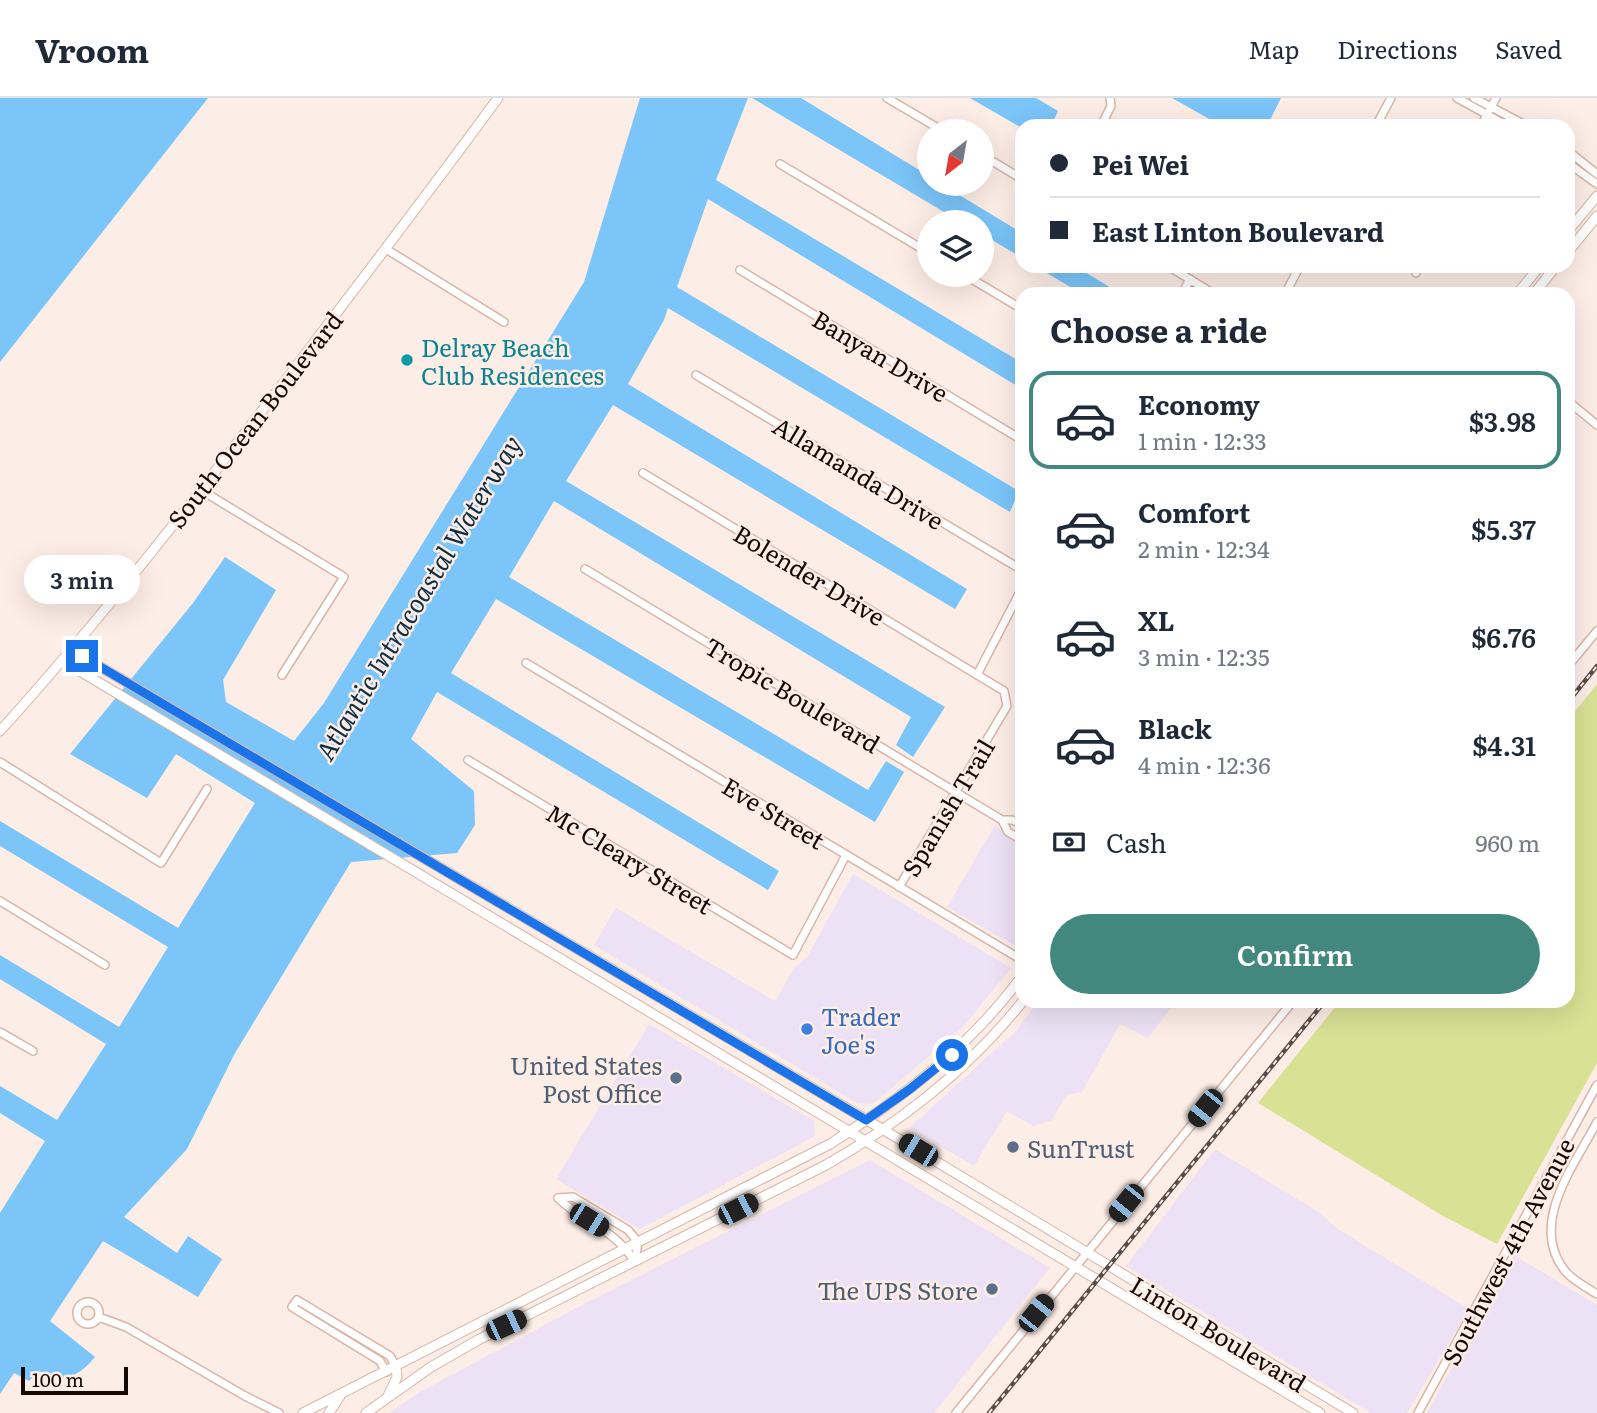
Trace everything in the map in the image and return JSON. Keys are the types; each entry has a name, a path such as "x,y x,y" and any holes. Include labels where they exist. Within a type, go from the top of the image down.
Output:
{"main road":[{"name":"South Ocean Boulevard","path":"0,732 63,662 201,490 498,98"},
{"path":"1575,223 1597,196"},
{"path":"1575,243 1597,216"},
{"path":"1523,287 1534,273"},
{"path":"1540,287 1550,273"},
{"name":"Linton Boulevard","path":"72,650 883,1130 1353,1413"},
{"name":"Linton Boulevard","path":"63,662 1320,1413"},
{"path":"303,1413 830,1144 910,1089 952,1055 1015,985"},
{"path":"644,1008 652,993"},
{"path":"366,1413 443,1360 506,1325 827,1165 866,1141 922,1101 961,1068 1017,1008"},
{"path":"978,1208 995,1206 1001,1202"},
{"path":"443,1360 458,1344 459,1335"},
{"path":"1209,1346 1232,1349 1242,1347"},
{"path":"1228,1358 1261,1358"},
{"path":"387,1398 397,1377 396,1367"},
{"path":"329,1413 341,1395"}],"street":[{"path":"887,98 923,119"},
{"path":"1380,119 1391,98"},
{"path":"1457,98 1509,119"},
{"path":"1474,98 1499,119"},
{"path":"1485,119 1496,98"},
{"path":"1105,119 1111,100"},
{"path":"1575,157 1597,174"},
{"path":"994,162 1015,175"},
{"path":"780,164 917,246"},
{"path":"1575,168 1597,184"},
{"path":"386,248 504,322"},
{"name":"Banyan Drive","path":"740,270 1015,436"},
{"path":"1180,273 1203,287"},
{"path":"1186,287 1190,279"},
{"path":"985,287 1015,305"},
{"name":"Allamanda Drive","path":"696,375 1015,566"},
{"path":"1575,407 1597,425"},
{"name":"Bolender Drive","path":"643,473 977,675"},
{"path":"201,490 344,577 282,675"},
{"name":"Tropic Boulevard","path":"585,569 1002,820 1015,821"},
{"path":"977,675 1015,602"},
{"path":"1575,658 1597,631"},
{"name":"Eve Street","path":"526,663 1015,956"},
{"name":"Spanish Trail","path":"899,887 1007,706 1004,691 977,675"},
{"name":"Mc Cleary Street","path":"468,760 793,955 846,855"},
{"path":"0,762 161,863 207,789"},
{"name":"Tropic Boulevard","path":"1002,820 1008,832 1015,836"},
{"path":"0,901 105,965"},
{"path":"956,1413 1287,1008"},
{"path":"0,1032 33,1051"},
{"name":"Southwest 4th Avenue","path":"1418,1413 1596,1087"},
{"path":"1597,1122 1555,1202 1550,1233 1555,1254 1566,1272 1597,1294"},
{"path":"573,1197 628,1230 638,1242 635,1262 611,1233 566,1206 558,1198 573,1197"},
{"path":"386,1372 380,1360 292,1307 296,1300 390,1356 396,1367"},
{"path":"99,1317 126,1326 279,1413"}],"shaded area":[{"path":"995,825 1015,842 1015,946 947,907"},
{"path":"853,874 1011,968 961,1029 875,1102 868,1104 857,1103 594,945 616,908 775,1001 795,967 807,957"},
{"path":"1033,1008 1171,1008 1148,1038 1120,1024 1082,1092 1066,1095 1052,1120 1033,1126 1007,1111 974,1166 909,1128 1017,1030"},
{"path":"649,1024 814,1121 815,1136 640,1229 556,1179"},
{"path":"1215,1149 1320,1213 1336,1228 1469,1309 1407,1413 1371,1413 1126,1266"},
{"path":"870,1160 1050,1268 934,1413 389,1413 420,1392 580,1306"},
{"path":"1514,1255 1597,1305 1597,1413 1427,1413"}],"green space":[{"path":"1597,684 1597,1063 1497,1244 1443,1216 1258,1103 1334,1008 1575,1008 1575,711"}],"water":[{"path":"0,98 208,98 0,362"},
{"name":"Atlantic Intracoastal Waterway","path":"640,98 748,98 716,180 1015,359 1015,385 708,199 677,287 1015,489 1015,500 1010,512 668,308 628,384 967,589 955,609 613,405 566,481 945,707 913,757 896,745 911,717 554,501 509,577 868,790 886,761 904,772 875,822 496,599 451,673 779,871 768,890 437,692 411,739 474,791 475,825 457,853 351,862 235,1053 187,1149 124,1217 177,1253 188,1236 222,1259 198,1297 103,1241 50,1321 95,1357 82,1370 70,1376 56,1376 39,1371 29,1381 14,1373 0,1394 0,1213 45,1141 0,1113 0,1086 57,1120 106,1044 0,979 0,955 119,1027 168,947 0,846 0,821 178,928 255,803 176,754 147,798 70,754 193,603 225,557 276,590 223,680 226,702 294,741 324,703 584,282"},
{"path":"752,98 801,98 917,169 917,196"},
{"path":"970,98 1036,98 1058,111 1054,119 1015,119 1015,124"},
{"path":"1172,98 1281,98 1270,119 1209,119"},
{"path":"917,196 961,196 984,210 941,210"},
{"path":"994,216 1015,229 1015,254 994,241"},
{"path":"1047,273 1086,273 1110,287 1070,287"}],"railway":[{"path":"1575,693 1597,666"},
{"path":"989,1413 1319,1008"}],"place":[{"name":"Delray Beach Club Residences","path":"407,360"},
{"name":"Trader Joe's","path":"807,1029"},
{"name":"United States Post Office","path":"676,1078"},
{"name":"SunTrust","path":"1013,1147"},
{"name":"The UPS Store","path":"992,1289"}],"route":[{"path":"82,656 866,1120 952,1055"}]}
